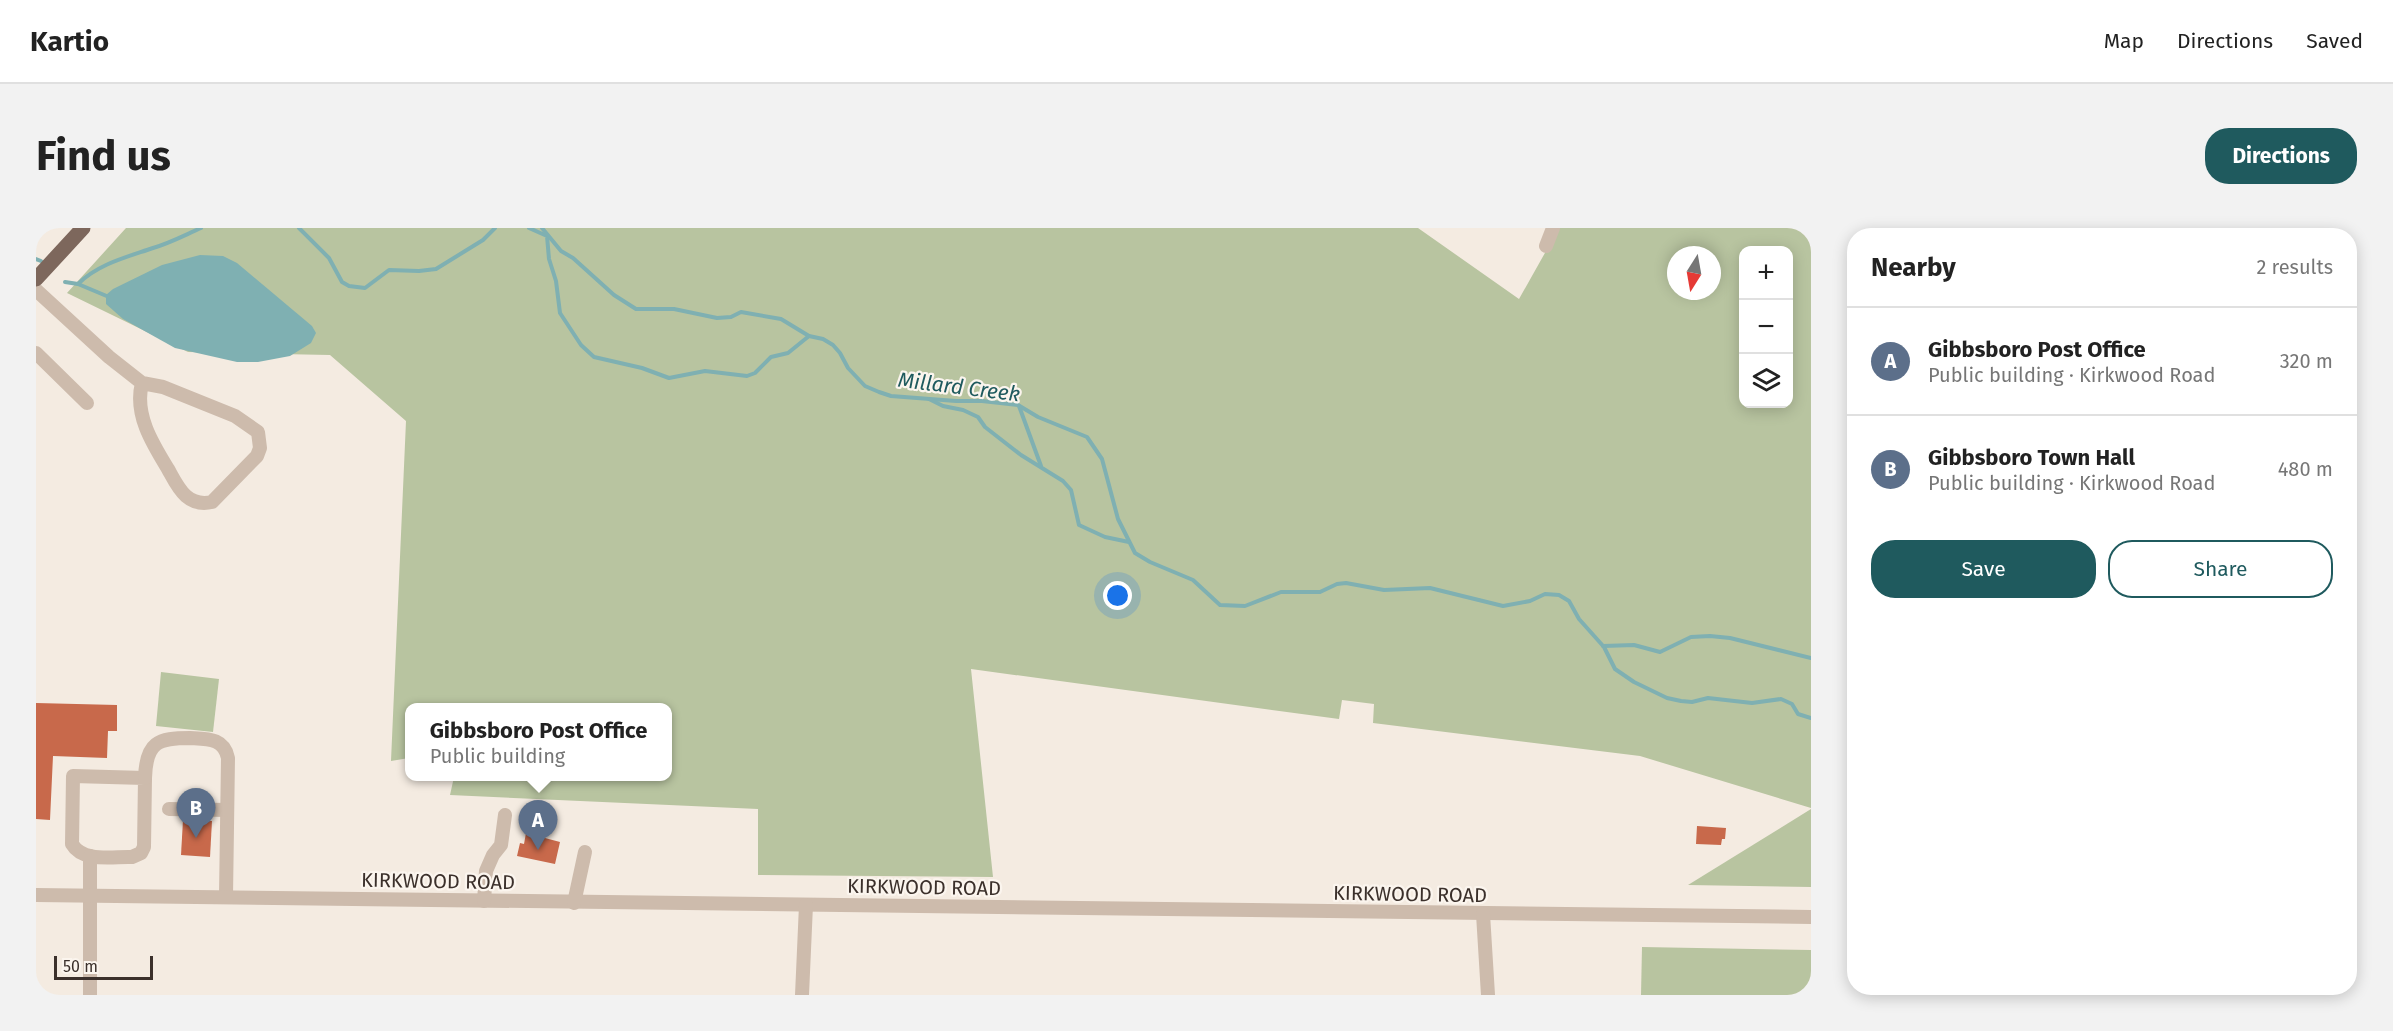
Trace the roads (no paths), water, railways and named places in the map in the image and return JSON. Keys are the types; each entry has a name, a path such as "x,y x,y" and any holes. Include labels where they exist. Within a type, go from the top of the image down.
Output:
{"main road":[{"path":"36,279 83,228"}],"street":[{"path":"1546,246 1553,228"},
{"path":"36,291 109,357 142,383 164,387 235,416 258,432 260,448 257,456 212,502 195,502 186,497 156,450 146,431 140,408 139,395 142,383"},
{"path":"36,353 87,403"},
{"path":"145,778 73,777 72,844 78,852 90,856 132,857 141,852 144,847 147,758 160,741 167,738 212,739 221,744 227,754 226,897"},
{"path":"169,809 227,803"},
{"path":"484,901 486,871 493,855 501,845 505,816"},
{"path":"574,903 585,852"},
{"path":"90,856 90,995"},
{"name":"KIRKWOOD ROAD","path":"36,895 1811,917"},
{"path":"802,995 806,904"},
{"path":"1483,914 1488,995"}],"water":[{"path":"200,255 223,256 237,263 312,326 316,333 311,343 290,356 258,362 237,362 175,348 123,319 106,304 106,295 113,289 162,265"}],"waterway":[{"path":"78,284 104,266 201,228"},
{"path":"299,228 329,258 342,282 349,286 365,288 389,270 436,269 483,240 495,228"},
{"path":"529,228 547,236 549,259 556,281 560,313 581,345 594,357 642,368 669,378 705,371 747,376 755,373 771,357 788,353 809,336"},
{"name":"Millard Creek","path":"542,228 561,251 573,258 614,295 636,309 674,309 717,318 731,317 741,312 781,319 809,336 823,339 833,345 848,368 865,386 879,392 891,396 1018,405 1038,417 1087,437 1102,459 1118,519 1135,553 1150,562 1193,580 1220,605 1245,606 1281,592 1320,592 1337,584 1346,583 1384,590 1430,588 1503,606 1530,601 1545,594 1559,595 1569,601 1579,619 1604,647 1615,669 1634,682 1667,698 1681,701 1692,702 1708,698 1752,703 1781,699 1792,704 1798,714 1811,718"},
{"path":"36,259 41,261"},
{"path":"65,282 78,284 109,297"},
{"path":"929,399 978,417 985,427 1021,455 1063,481 1071,490 1079,525 1105,537 1129,542"},
{"path":"1019,406 1041,466"},
{"path":"1603,646 1634,645 1660,652 1691,637 1710,636 1730,638 1811,658"}],"place":[{"name":"Gibbsboro Town Hall","path":"196,838"},
{"name":"Gibbsboro Post Office","path":"538,850"}]}
